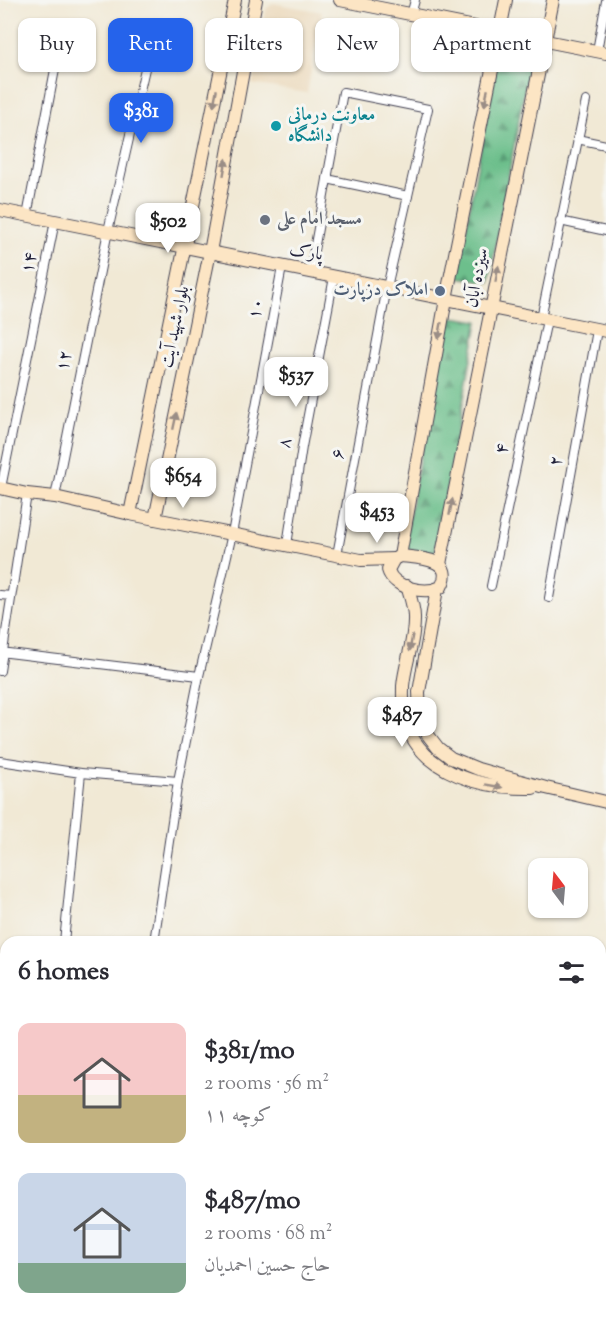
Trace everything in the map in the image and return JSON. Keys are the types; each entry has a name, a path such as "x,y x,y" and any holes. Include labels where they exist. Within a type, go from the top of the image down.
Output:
{"main road":[{"name":"بلوار شهید آیت","path":"130,514 235,0"},
{"name":"بلوار شهید آیت","path":"155,519 210,252 256,0"},
{"path":"340,0 362,2 427,18"},
{"name":"سیزده آبان","path":"503,18 506,0"},
{"name":"سیزده آبان","path":"549,18 553,0"},
{"path":"552,42 601,52"},
{"name":"سیزده آبان","path":"390,576 388,570 397,557 492,72"},
{"name":"سیزده آبان","path":"437,589 441,587 446,577 440,564 538,72"},
{"name":"پارک","path":"0,210 602,330"},
{"path":"1,488 361,560 397,557 440,564"},
{"path":"361,560 390,576 394,581 407,586 422,590 437,589 419,693 420,715 428,735 438,748 451,758 478,769 606,802"},
{"path":"407,586 412,601 414,629 403,701 405,721 421,750 438,765 456,775 480,783 510,789 546,788"}],"street":[{"path":"411,15 415,0"},
{"path":"601,52 606,1"},
{"path":"27,216 55,72"},
{"name":"۱۲","path":"55,497 108,231 144,72"},
{"name":"۶","path":"327,179 343,92 428,109 387,287 337,555"},
{"name":"۴","path":"491,586 544,319 560,221 586,100"},
{"path":"577,139 606,145"},
{"path":"310,272 327,179 408,196"},
{"name":"۱۴","path":"1,488 55,221"},
{"path":"560,221 606,231"},
{"name":"۱۰","path":"155,936 178,781 199,676 232,534 282,267"},
{"name":"۸","path":"287,545 302,447 334,277"},
{"name":"۲","path":"549,598 602,330"},
{"path":"0,670 27,494"},
{"path":"0,595 11,596"},
{"path":"1,652 199,676"},
{"path":"0,762 81,773 178,781"},
{"path":"65,936 81,773"}],"shaded area":[{"path":"273,3 322,12 321,18 315,18 315,50 307,93 252,84 254,72 303,72 303,18 264,18 266,9"}],"green space":[{"path":"495,72 528,72 489,282 457,277"},
{"path":"446,316 478,321 435,555 403,549"}],"place":[{"name":"معاونت درمانی دانشگاه","path":"276,126"},
{"name":"مسجد امام علی","path":"265,220"},
{"name":"املاک دزپارت","path":"440,291"}]}
